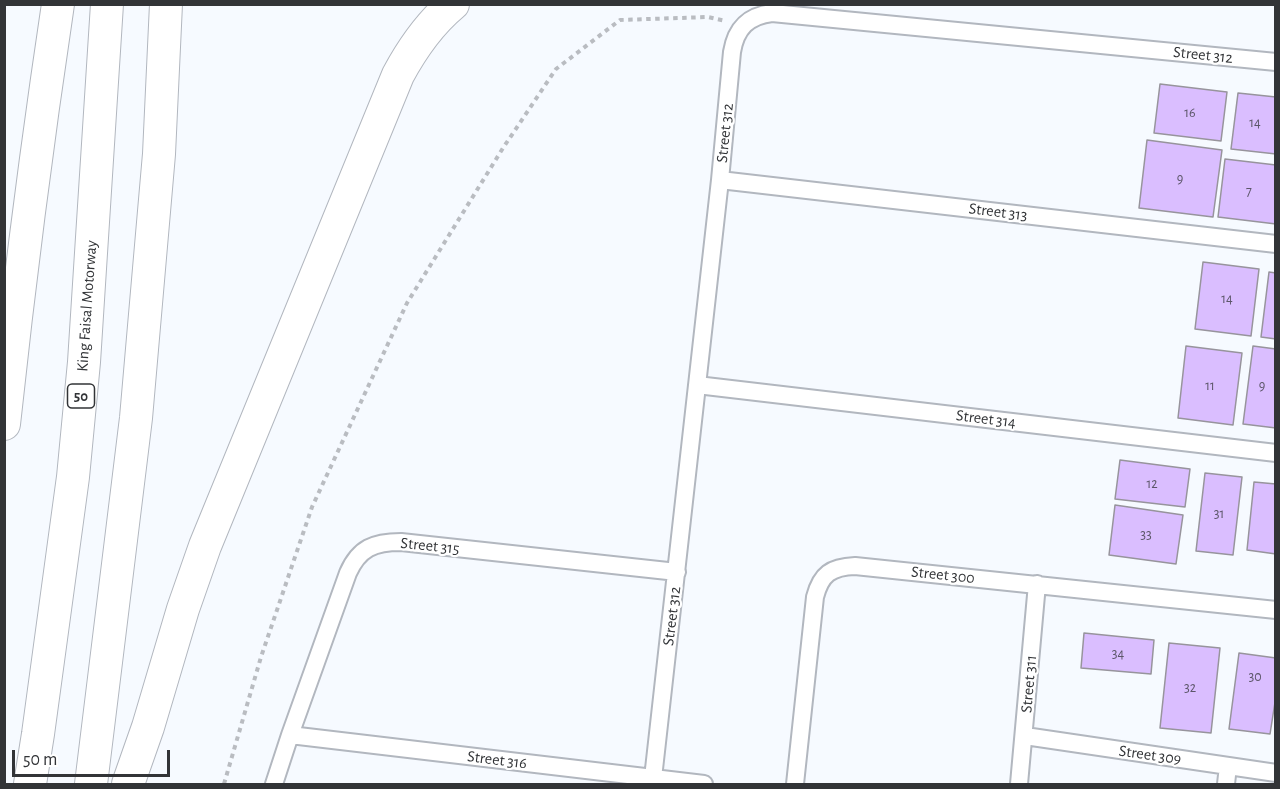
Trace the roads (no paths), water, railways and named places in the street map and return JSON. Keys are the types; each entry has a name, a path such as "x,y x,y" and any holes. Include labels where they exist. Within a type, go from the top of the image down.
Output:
{"highway":[{"path":"4,424 40,126 58,4"},
{"name":"King Faisal Motorway","path":"30,784 73,477 84,362 107,4"},
{"path":"91,784 136,418 159,154 166,4"},
{"path":"128,784 205,546 398,75 419,40 453,4"}],"street":[{"name":"Street 312","path":"653,778 734,42 745,24 762,14 772,13 1275,62"},
{"name":"Street 313","path":"720,180 1275,244"},
{"name":"Street 314","path":"697,386 1275,453"},
{"name":"Street 315","path":"274,784 348,573 358,555 367,548 378,544 401,542 677,572"},
{"name":"Street 300","path":"795,784 815,597 819,583 828,572 841,566 1037,584 1275,610"},
{"name":"Street 311","path":"1019,784 1037,584"},
{"name":"Street 316","path":"290,735 704,784"},
{"name":"Street 309","path":"1025,736 1275,773"},
{"path":"1226,784 1228,766"}]}
